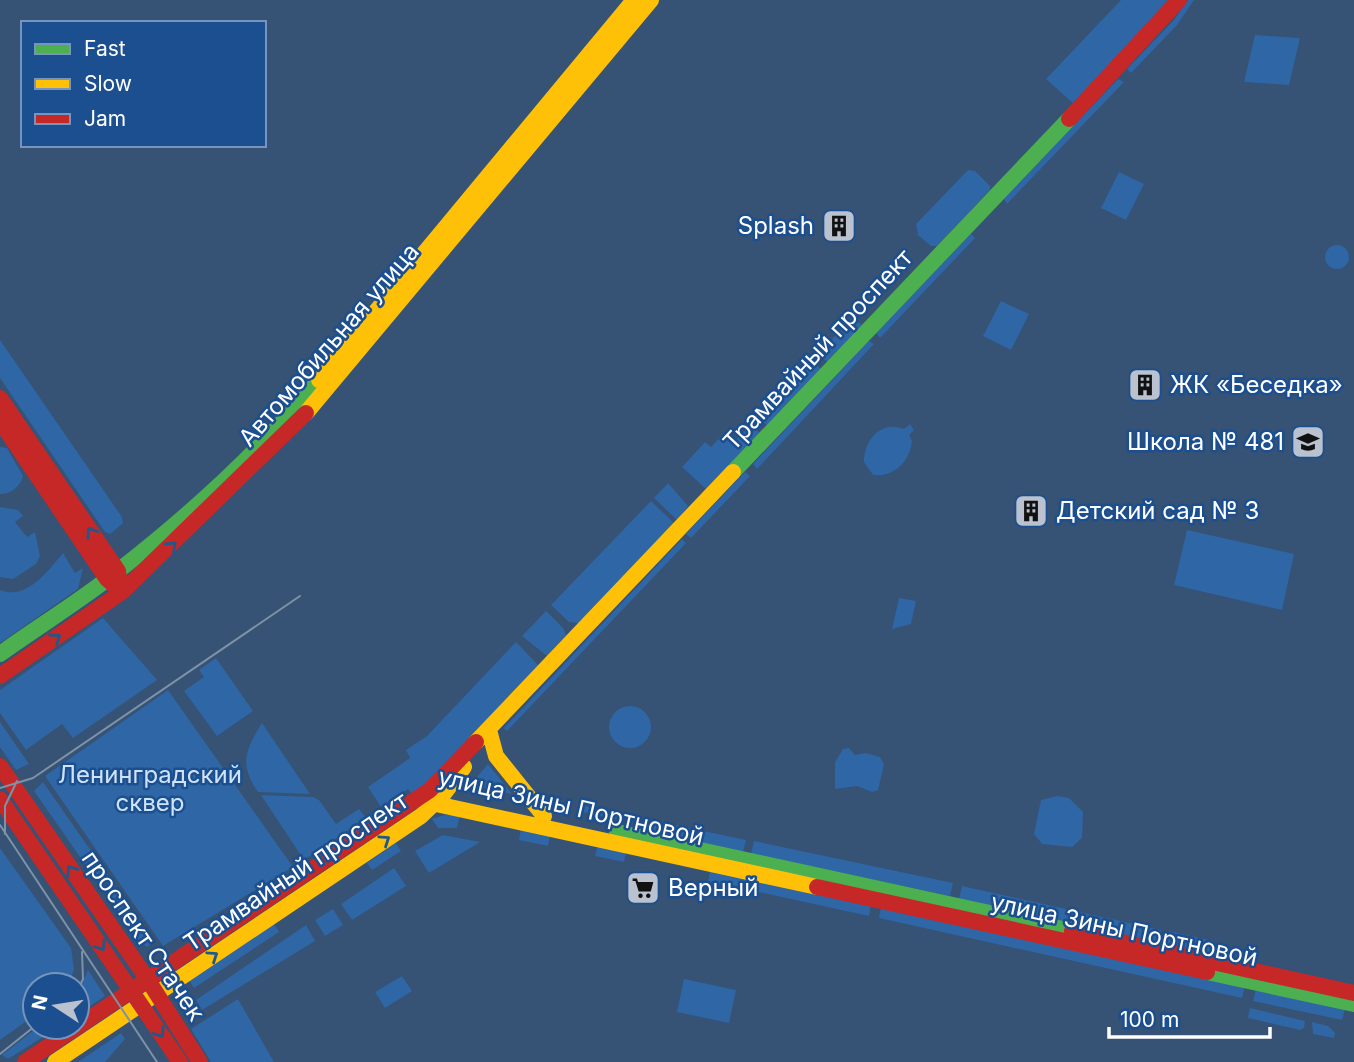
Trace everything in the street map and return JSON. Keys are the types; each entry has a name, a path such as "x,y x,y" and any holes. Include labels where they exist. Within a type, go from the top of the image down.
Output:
{"main road":[{"name":"Автомобильная улица","path":"0,654 112,575 209,492 288,416 634,0"},
{"name":"Автомобильная улица","path":"0,677 122,592 292,429 651,0"},
{"name":"Трамвайный проспект","path":"136,997 434,798 489,730 1168,15 1179,0"},
{"path":"0,398 122,592"},
{"path":"0,421 7,442 112,575"},
{"path":"489,730 496,756 544,816"},
{"name":"проспект Стачек","path":"0,766 152,987 200,1062"},
{"name":"улица Зины Портновой","path":"434,798 544,816 1354,993"},
{"name":"улица Зины Портновой","path":"434,798 1354,1004"},
{"name":"проспект Стачек","path":"0,799 180,1062"},
{"path":"25,1062 136,997"},
{"path":"55,1062 136,997"}],"green space":[{"path":"1121,0 1170,0 1073,103 1046,79"},
{"path":"1188,0 1194,0 1177,25 1131,73 1127,69 1173,21"},
{"path":"1255,35 1300,38 1289,85 1244,82"},
{"path":"1118,79 1124,82 1007,204 1004,199"},
{"path":"968,170 975,171 990,186 990,190 937,246 931,246 918,235 916,224"},
{"path":"1119,172 1144,184 1126,220 1101,208"},
{"path":"971,234 975,238 880,338 876,333"},
{"path":"1337,245 1346,248 1349,257 1346,266 1337,269 1328,266 1325,257 1328,248"},
{"path":"1001,301 1029,314 1011,350 983,336"},
{"path":"853,317 862,325 828,362 817,355"},
{"path":"0,340 122,517 123,523 110,534 105,532 0,378"},
{"path":"869,341 874,344 757,469 753,464"},
{"path":"812,361 821,369 767,425 758,417"},
{"path":"751,424 760,433 706,489 682,467 705,442 711,447 724,433 734,442"},
{"path":"910,424 914,430 909,435 911,448 900,467 888,474 873,475 864,462 867,446 875,434 888,427 904,429"},
{"path":"0,447 7,448 23,476 15,489 0,494"},
{"path":"745,472 750,476 691,538 686,534"},
{"path":"668,483 688,506 677,520 654,498"},
{"path":"651,501 674,523 579,623 569,622 551,605"},
{"path":"0,507 18,510 23,516 15,522 27,537 35,532 40,556 36,564 13,579 0,577"},
{"path":"1187,530 1294,554 1282,610 1174,585"},
{"path":"682,539 686,543 507,731 504,728"},
{"path":"63,553 75,573 83,568 78,589 0,643 0,590 10,592 27,588 43,576"},
{"path":"899,598 916,601 911,624 892,629"},
{"path":"546,611 563,628 566,635 547,656 522,636"},
{"name":"Ленинградский сквер","path":"103,618 157,680 73,738 62,724 26,750 0,713 0,690"},
{"path":"516,642 538,665 426,784 412,794 408,789 381,807 368,787 410,758 406,750 427,736"},
{"path":"216,658 253,711 217,736 184,691 204,677 199,670"},
{"name":"Ленинградский сквер","path":"168,690 293,867 163,946 45,776"},
{"path":"630,706 645,712 651,727 645,742 630,748 615,742 609,727 615,712"},
{"path":"0,722 29,764 16,770 0,747"},
{"path":"262,723 310,794 258,792 248,774 246,758"},
{"path":"849,748 855,755 866,753 880,757 884,765 878,790 872,792 857,786 835,789 835,762 843,749"},
{"path":"488,764 512,794 470,785"},
{"path":"43,782 110,878 101,887 34,791"},
{"path":"261,795 313,797 319,800 336,824 359,809 366,818 304,860"},
{"path":"1057,796 1069,798 1083,812 1082,838 1072,847 1042,844 1034,834 1041,800"},
{"path":"585,806 618,812 616,819 583,812"},
{"path":"444,815 460,815 457,828 438,828 432,819"},
{"path":"647,819 746,840 743,852 644,831"},
{"path":"521,829 550,835 548,846 519,840"},
{"path":"443,835 480,842 429,873 415,851"},
{"path":"754,841 953,883 950,896 751,854"},
{"path":"396,843 401,851 372,870 367,863"},
{"path":"598,845 626,852 624,862 595,856"},
{"path":"0,848 71,948 74,969 21,971 21,1025 0,1040"},
{"path":"394,868 406,886 352,920 341,904"},
{"path":"710,871 871,905 869,916 708,881"},
{"path":"113,883 153,943 147,947 139,940 105,891"},
{"path":"962,886 1161,930 1158,943 959,899"},
{"path":"881,907 1245,986 1242,998 879,918"},
{"path":"333,909 343,925 325,936 315,920"},
{"path":"274,924 279,932 194,988 189,980"},
{"path":"306,925 315,941 202,1010 196,1000"},
{"path":"1169,931 1213,941 1210,955 1166,945"},
{"path":"91,975 105,996 91,1006"},
{"path":"402,976 412,991 385,1008 375,992"},
{"path":"684,979 736,990 729,1023 677,1012"},
{"path":"1256,989 1345,1009 1342,1020 1253,1001"},
{"path":"238,999 274,1062 211,1062 191,1029"},
{"path":"1250,1008 1305,1021 1304,1028 1300,1030 1248,1018"},
{"path":"1312,1022 1328,1026 1335,1033 1334,1038 1313,1034"},
{"path":"121,1033 125,1039 105,1062 78,1062"},
{"path":"21,1040 37,1041 8,1059 2,1055"}],"tram line":[{"path":"0,788 33,778 300,596"},
{"path":"5,834 5,806 17,781"},
{"path":"0,825 157,1062"},
{"path":"82,952 83,971"},
{"path":"0,1054 21,1037"}],"traffic: fast":[{"path":"733,472 1069,119"},
{"path":"0,654 104,582 172,527 224,481 273,432 319,380"},
{"path":"617,832 1072,931"},
{"path":"1207,972 1354,1004"}],"traffic: slow":[{"path":"319,380 634,0"},
{"path":"306,413 651,0"},
{"path":"476,742 733,472"},
{"path":"489,730 496,756 544,816"},
{"path":"55,1062 421,816 443,795 464,767"},
{"path":"422,796 436,804 817,887"}],"traffic: jam":[{"path":"1069,119 1179,0"},
{"path":"0,398 118,571 119,579"},
{"path":"0,676 122,592 306,413"},
{"path":"0,421 107,579 115,586"},
{"path":"25,1062 430,790 476,742"},
{"path":"0,766 148,980 200,1062"},
{"path":"0,799 180,1062"},
{"path":"817,887 1207,972"},
{"path":"1072,931 1354,993"}],"place":[{"name":"Splash","path":"839,226"},
{"name":"ЖК «Беседка»","path":"1145,385"},
{"name":"Школа № 481","path":"1308,442"},
{"name":"Детский сад № 3","path":"1031,511"},
{"name":"Верный","path":"643,888"}]}
